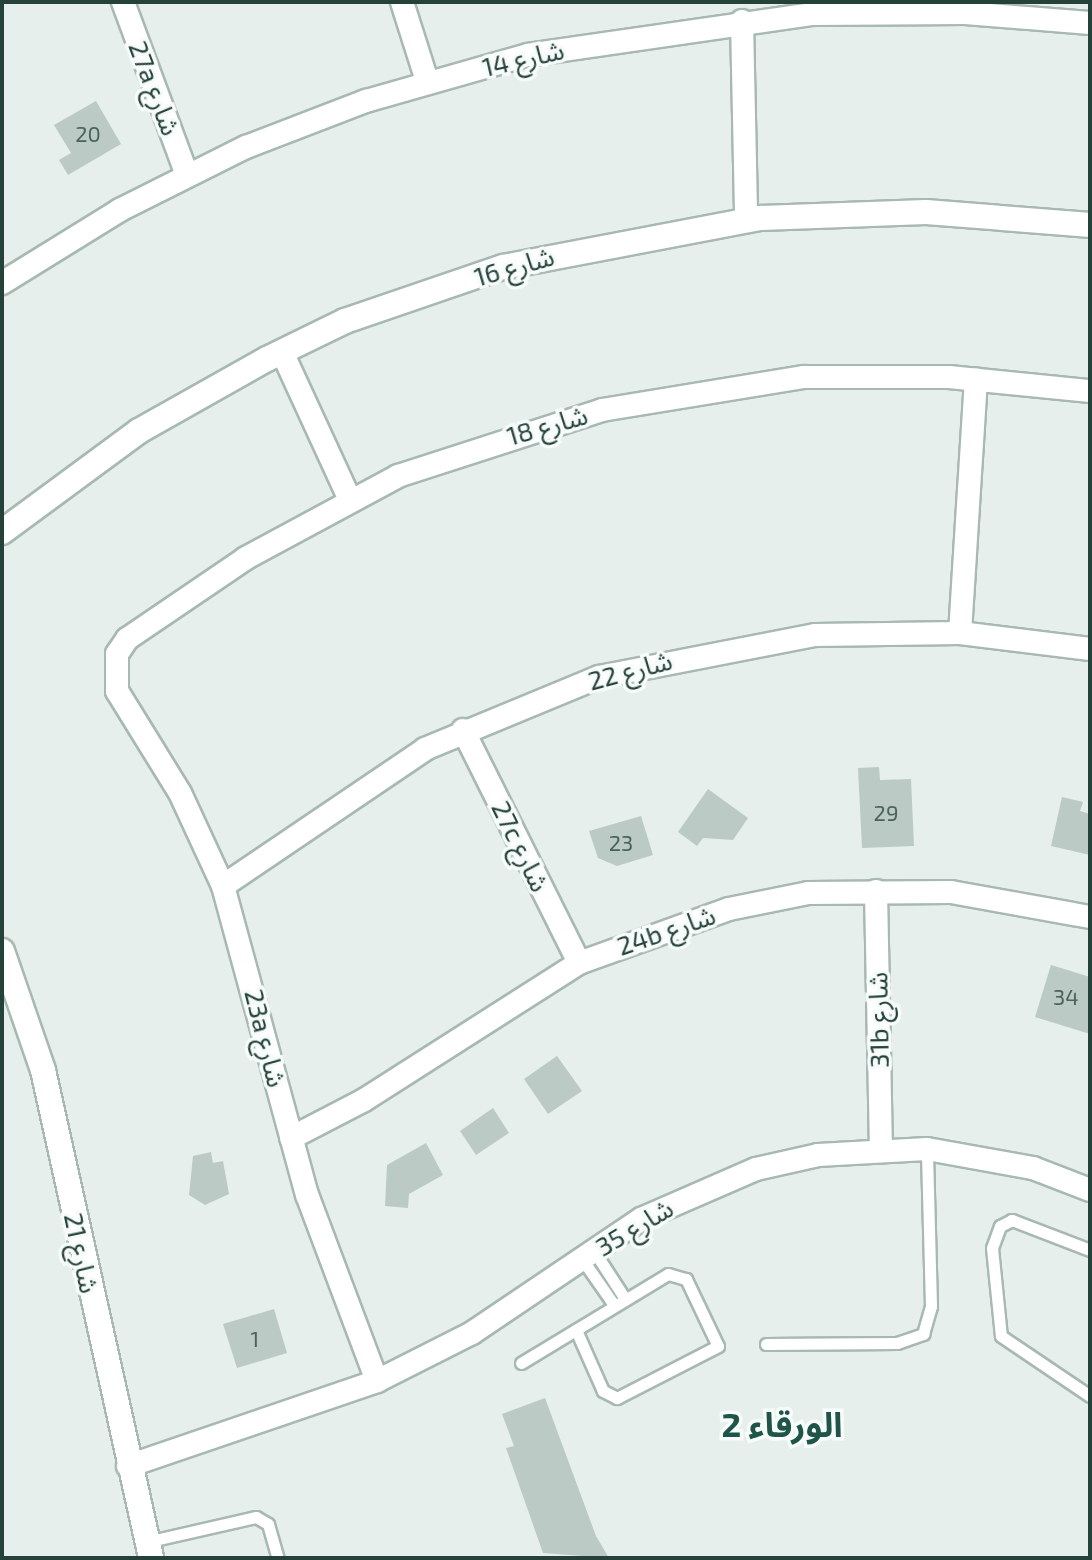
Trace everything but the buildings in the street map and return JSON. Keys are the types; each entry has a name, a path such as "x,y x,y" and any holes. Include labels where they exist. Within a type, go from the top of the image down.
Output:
{"street":[{"name":"27a شارع","path":"123,2 187,175"},
{"path":"402,2 427,81"},
{"name":"شارع 14","path":"2,283 187,175 305,123 427,81 528,55 735,21 889,12 1047,10 1090,23"},
{"path":"735,21 753,219"},
{"name":"شارع 16","path":"2,532 139,431 274,356 345,321 503,267 753,219 926,212 1090,225"},
{"path":"274,356 350,500"},
{"name":"شارع 18","path":"127,707 114,673 127,639 350,500 502,437 702,390 819,376 976,380 1090,391"},
{"path":"960,633 976,380"},
{"name":"شارع 22","path":"223,886 388,771 463,730 599,677 742,644 960,633 1090,649"},
{"name":"23a شارع","path":"127,707 180,793 223,886 291,1138 377,1381"},
{"name":"27c شارع","path":"463,730 579,963"},
{"name":"31b شارع","path":"876,891 881,1148"},
{"name":"24b شارع","path":"291,1138 579,963 729,909 808,893 951,892 1090,917"},
{"name":"شارع 21","path":"2,951 43,1070 126,1458 149,1550"},
{"name":"شارع 35","path":"126,1458 210,1439 377,1381 472,1333 669,1205 756,1169 881,1148 927,1149 1033,1168 1090,1190"}],"lane":[{"path":"766,1344 897,1343 923,1334 931,1306 927,1149"},
{"path":"1090,1250 1025,1220 1012,1220 993,1237 1001,1336 1090,1396"},
{"path":"588,1255 620,1302"},
{"path":"521,1363 620,1302 677,1274 718,1346 617,1398 603,1391 576,1330"},
{"path":"149,1550 256,1517 268,1524 278,1558"}],"district":[{"name":"الورقاء 2","path":"782,1424"}]}
